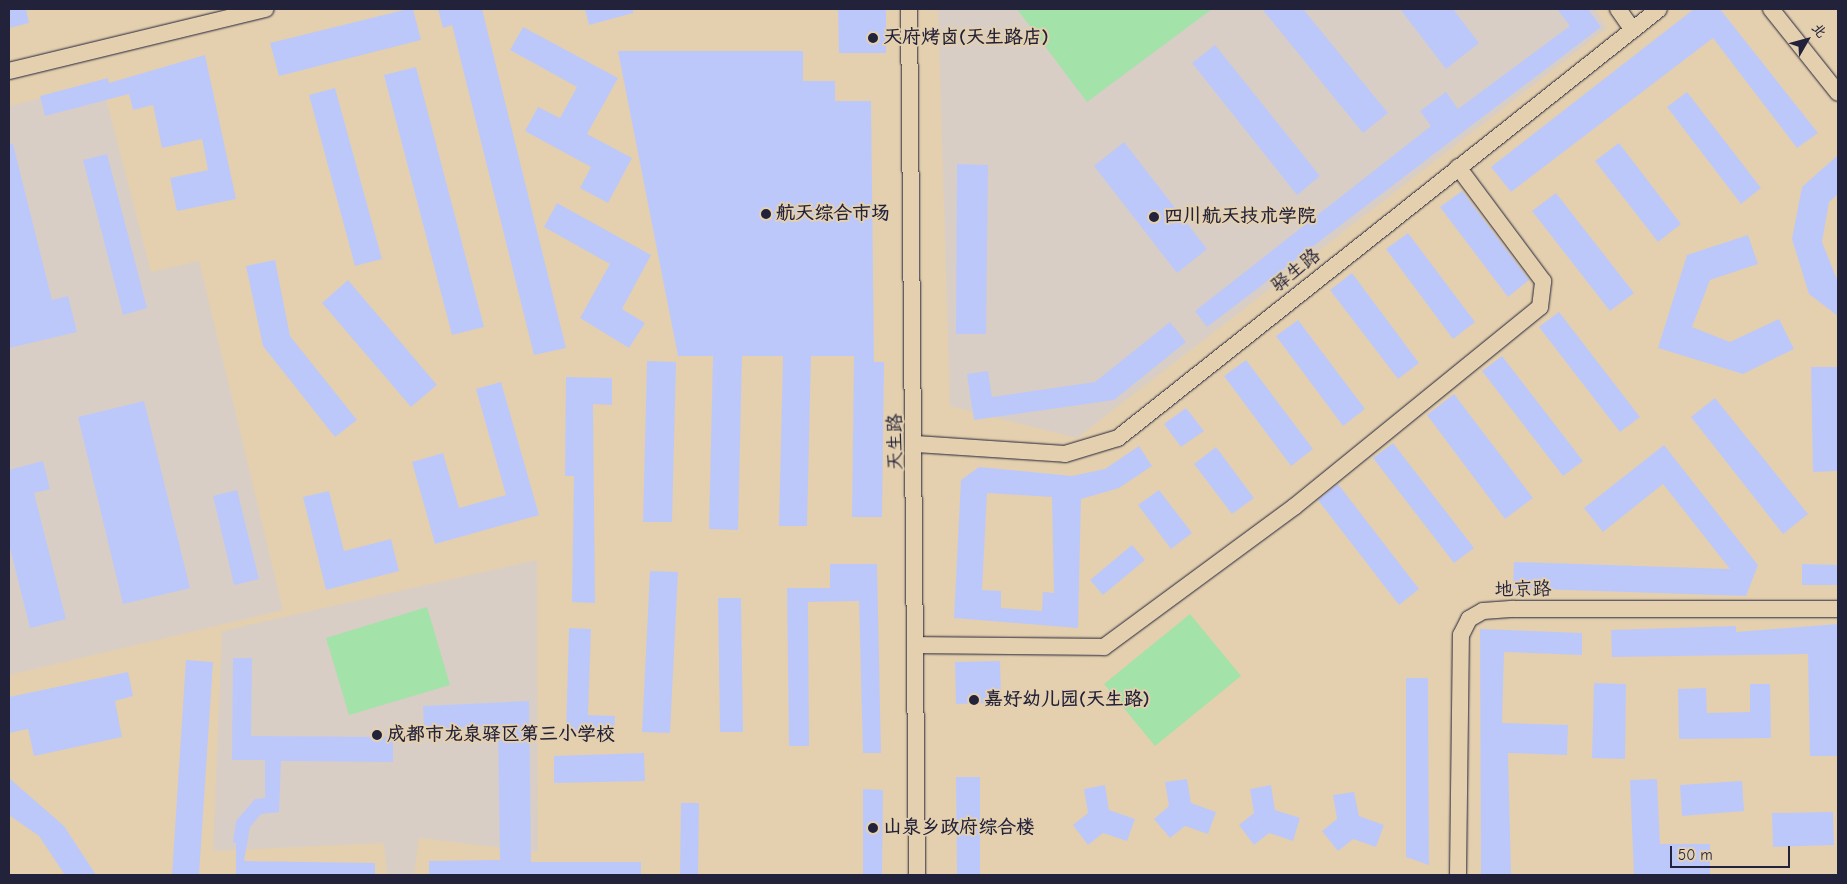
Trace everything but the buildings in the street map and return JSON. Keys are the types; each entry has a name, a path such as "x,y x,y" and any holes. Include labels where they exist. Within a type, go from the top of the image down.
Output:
{"street":[{"path":"9,71 266,9"},
{"name":"天生路","path":"909,9 916,444 917,875"},
{"path":"1618,9 1632,29"},
{"name":"驿生路","path":"916,444 1065,454 1118,438 1659,9"},
{"path":"1771,9 1838,93"},
{"path":"916,646 1104,647 1294,507 1540,307 1543,281 1458,167"},
{"name":"地京路","path":"1458,875 1461,635 1469,619 1483,611 1514,609 1838,609"}],"shaded area":[{"name":"四川航天技术学院","path":"938,9 1595,9 1607,28 1077,438 950,406"},
{"path":"102,83 151,272 199,261 283,610 9,675 9,106"},
{"name":"成都市龙泉驿区第三小学校","path":"537,560 538,852 419,838 414,875 387,875 384,843 213,851 222,631"}],"green space":[{"path":"1017,9 1212,9 1087,102"},
{"path":"427,607 450,685 349,715 326,638"},
{"path":"1190,614 1241,676 1155,746 1104,684"}],"place":[{"name":"天府烤卤(天生路店)","path":"873,38"},
{"name":"航天综合市场","path":"766,214"},
{"name":"四川航天技术学院","path":"1154,217"},
{"name":"嘉好幼儿园(天生路)","path":"974,700"},
{"name":"成都市龙泉驿区第三小学校","path":"377,735"},
{"name":"山泉乡政府综合楼","path":"873,828"}]}
